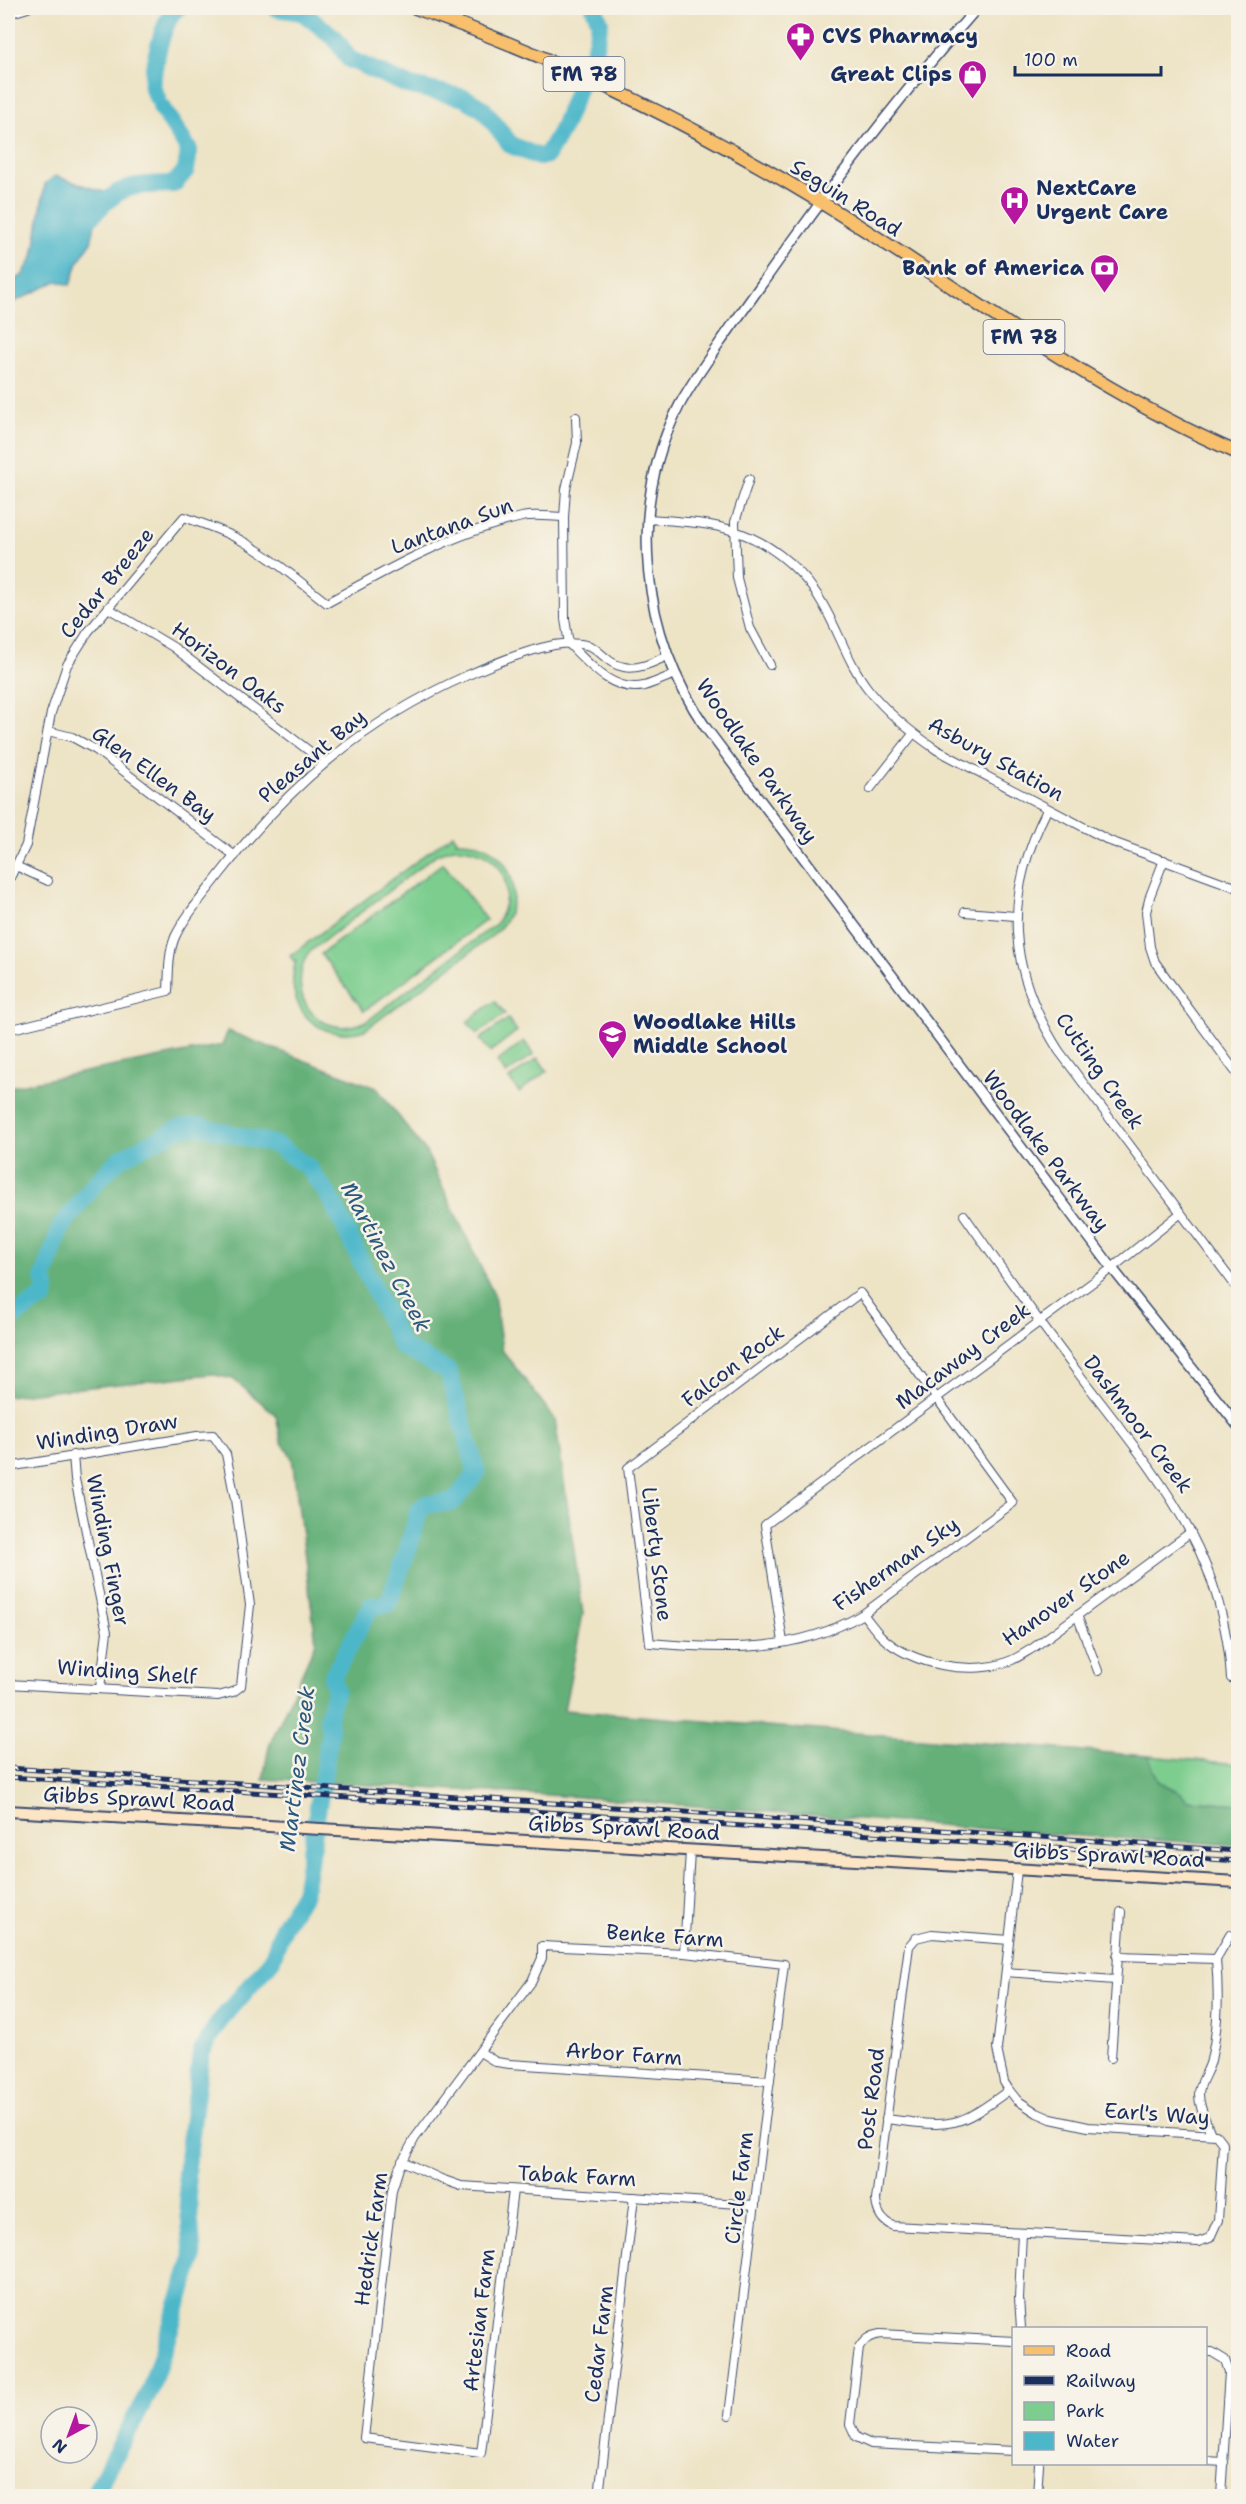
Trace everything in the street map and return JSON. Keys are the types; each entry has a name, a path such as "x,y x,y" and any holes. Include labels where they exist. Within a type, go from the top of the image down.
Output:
{"main road":[{"name":"Seguin Road","path":"416,8 483,31 579,72 687,125 820,202 1091,379 1206,439 1239,453"},
{"name":"Gibbs Sprawl Road","path":"8,1811 1239,1882"}],"street":[{"path":"8,14 28,8"},
{"name":"Woodlake Parkway","path":"977,8 897,103 820,202 692,382 666,437 652,489 647,543 651,595 667,656 692,708 706,729 1112,1268 1239,1426"},
{"path":"576,417 577,444 566,489 564,517 565,619 568,644 607,679 619,685 644,686 675,674"},
{"path":"749,479 737,511 735,531 737,578 750,628 770,665"},
{"name":"Cedar Breeze","path":"8,882 29,835 48,731 67,665 76,647 184,517 218,529 244,542 327,603"},
{"name":"Lantana Sun","path":"327,603 395,565 436,546 524,517 564,517"},
{"name":"Asbury Station","path":"648,519 709,525 735,531 771,548 795,567 817,594 850,661 868,689 913,734 937,750 1047,810 1110,841 1239,888"},
{"name":"Horizon Oaks","path":"108,608 173,647 326,763"},
{"name":"Pleasant Bay","path":"8,1030 168,991 170,956 175,938 184,921 253,832 291,792 382,720 438,689 494,664 541,648 568,644 592,647 615,664"},
{"path":"607,679 615,664 623,668 642,667 667,656"},
{"name":"Glen Ellen Bay","path":"48,731 72,737 96,750 235,856"},
{"path":"870,789 913,734"},
{"name":"Cutting Creek","path":"1047,810 1026,858 1015,916 1023,975 1044,1027 1059,1051 1239,1289"},
{"path":"1164,860 1146,912 1150,947 1155,962 1239,1075"},
{"path":"16,866 48,881"},
{"path":"965,912 1015,916"},
{"name":"Macaway Creek","path":"783,1642 765,1525 1112,1268 1181,1213"},
{"name":"Dashmoor Creek","path":"963,1215 1039,1321 1166,1489 1191,1532 1214,1583 1227,1633 1231,1678"},
{"name":"Falcon Rock","path":"628,1468 860,1293 936,1399"},
{"name":"Fisherman Sky","path":"650,1644 732,1649 783,1642 846,1624 863,1614 1013,1503 936,1399"},
{"name":"Winding Draw","path":"8,1467 73,1455 213,1435 226,1454 235,1499 250,1605 242,1686"},
{"name":"Winding Finger","path":"73,1455 75,1479 107,1632 100,1688"},
{"name":"Liberty Stone","path":"628,1468 650,1644"},
{"name":"Hanover Stone","path":"863,1614 881,1636 900,1651 923,1661 951,1666 987,1666 1011,1660 1033,1648 1191,1532"},
{"path":"1077,1615 1098,1671"},
{"name":"Winding Shelf","path":"8,1684 218,1696 233,1692 242,1686"},
{"path":"684,1953 690,1851"},
{"path":"886,2119 937,2125 959,2123 981,2111 1009,2090 1004,2082 997,2049 1017,1870"},
{"path":"1111,2058 1114,1980 1120,1912"},
{"name":"Post Road","path":"1009,1940 932,1934 922,1935 911,1942 907,1953 876,2200 880,2215 887,2224 893,2226 1022,2233"},
{"path":"1211,2134 1201,2107 1199,2092 1211,2061 1214,2043 1219,1997 1216,1959 1230,1935"},
{"name":"Benke Farm","path":"542,1946 684,1953 784,1964"},
{"name":"Hedrick Farm","path":"481,2453 364,2438 392,2190 402,2161 415,2138 532,1981 542,1958 542,1946"},
{"path":"1117,1956 1216,1959"},
{"name":"Circle Farm","path":"729,2415 784,1964"},
{"path":"1006,1972 1114,1980"},
{"name":"Arbor Farm","path":"480,2052 496,2062 510,2064 770,2081"},
{"name":"Earl's Way","path":"1009,2090 1017,2100 1050,2119 1088,2127 1211,2134 1216,2135 1223,2144 1216,2228 1213,2234 1204,2241 1022,2233"},
{"name":"Tabak Farm","path":"402,2161 452,2184 755,2205"},
{"name":"Artesian Farm","path":"481,2453 513,2190"},
{"name":"Cedar Farm","path":"599,2496 634,2196"},
{"path":"1021,2327 1022,2233"},
{"path":"1012,2341 880,2334 867,2338 859,2348 857,2356 850,2424 852,2432 860,2441 871,2444 1012,2451"},
{"path":"1207,2352 1220,2356 1228,2364 1221,2496"},
{"path":"1207,2461 1224,2462"},
{"path":"1037,2496 1039,2465"}],"green space":[{"path":"453,834 456,841 475,843 491,850 502,861 510,875 513,890 511,906 504,922 492,936 365,1030 348,1033 332,1032 319,1027 308,1018 299,1006 294,992 293,977 296,960 294,962 290,956","holes":["454,848 470,849 494,861 501,871 506,895 497,923 367,1021 350,1026 335,1026 321,1021 311,1012 304,1000 300,985 302,969 308,953 437,854"]},
{"path":"443,863 486,920 364,1011 321,954"},
{"path":"495,1001 505,1014 477,1034 467,1022"},
{"path":"508,1019 517,1031 490,1052 480,1039"},
{"path":"228,1031 377,1088 426,1152 494,1295 502,1350 555,1419 583,1614 564,1710 1148,1756 1159,1782 1181,1793 1187,1800 1238,1804 1238,1845 1062,1835 580,1797 263,1779 269,1746 316,1642 292,1458 281,1441 276,1415 233,1379 211,1374 8,1396 8,1087 222,1045"},
{"path":"524,1041 534,1054 506,1074 497,1062"},
{"path":"538,1058 547,1071 519,1092 509,1079"},
{"path":"1148,1756 1238,1764 1238,1804 1187,1800 1181,1793 1159,1782"}],"water":[{"path":"55,176 110,194 96,219 91,243 79,260 70,285 57,281 8,305 8,283 22,276 33,257 45,184"}],"waterway":[{"name":"Martinez Creek","path":"157,97 153,90 156,58 163,32 178,8"},
{"name":"Martinez Creek","path":"276,8 302,12 335,38 349,59 407,85 465,98 483,109 511,145 539,157 547,155 563,127 577,91"},
{"name":"Martinez Creek","path":"593,57 600,22 594,8"},
{"name":"Martinez Creek","path":"92,216 111,197 128,188 174,184 186,170 189,150 161,107"},
{"name":"Martinez Creek","path":"8,1321 39,1299 44,1298 46,1291 44,1277 61,1227 92,1187 119,1159 180,1128 199,1126 276,1145 308,1167 332,1201 402,1347 448,1371 477,1473 453,1502 426,1504 419,1510 388,1604 371,1606 332,1678 336,1689 328,1717 330,1733 304,1893 283,1927 272,1960 219,2022 201,2053 186,2174 193,2259 150,2390 93,2496"}],"railway":[{"path":"8,1768 628,1808 1238,1851"},
{"path":"8,1777 333,1797 1238,1861"}],"place":[{"name":"CVS Pharmacy","path":"801,62"},
{"name":"Great Clips","path":"973,100"},
{"name":"NextCare Urgent Care","path":"1015,226"},
{"name":"Bank of America","path":"1105,294"},
{"name":"Woodlake Hills Middle School","path":"612,1060"}]}
